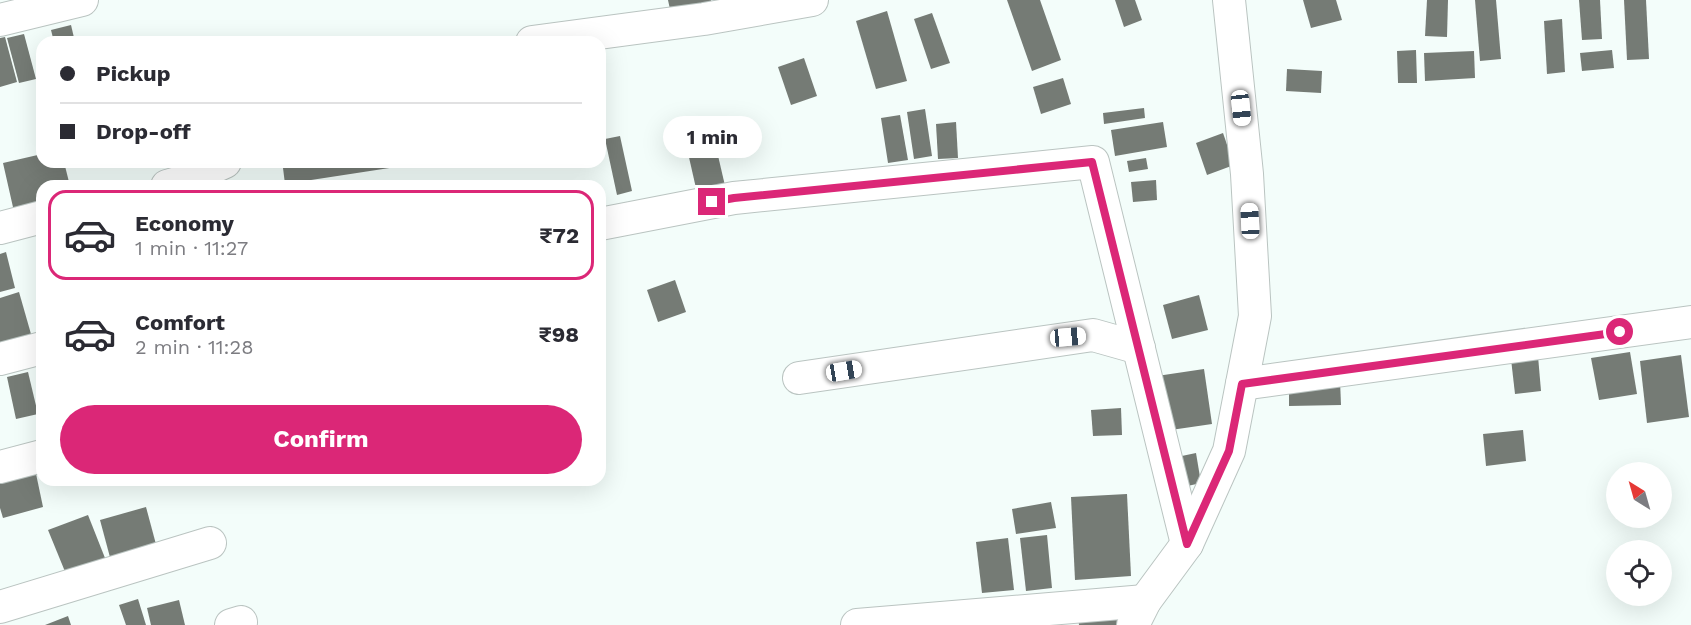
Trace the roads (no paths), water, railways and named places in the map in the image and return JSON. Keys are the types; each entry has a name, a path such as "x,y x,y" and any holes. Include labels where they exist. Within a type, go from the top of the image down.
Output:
{"street":[{"path":"0,20 82,0"},
{"path":"577,36 704,19 812,0"},
{"path":"857,625 1139,613 1187,544 1229,451 1255,316 1247,174 1229,0"},
{"path":"606,223 734,198 1092,162 1187,544"},
{"path":"185,180 212,168"},
{"path":"0,228 36,219"},
{"path":"1242,384 1691,322"},
{"path":"799,378 1094,335 1139,348"},
{"path":"0,359 36,350"},
{"path":"0,467 36,458"},
{"path":"0,608 210,543"}]}
